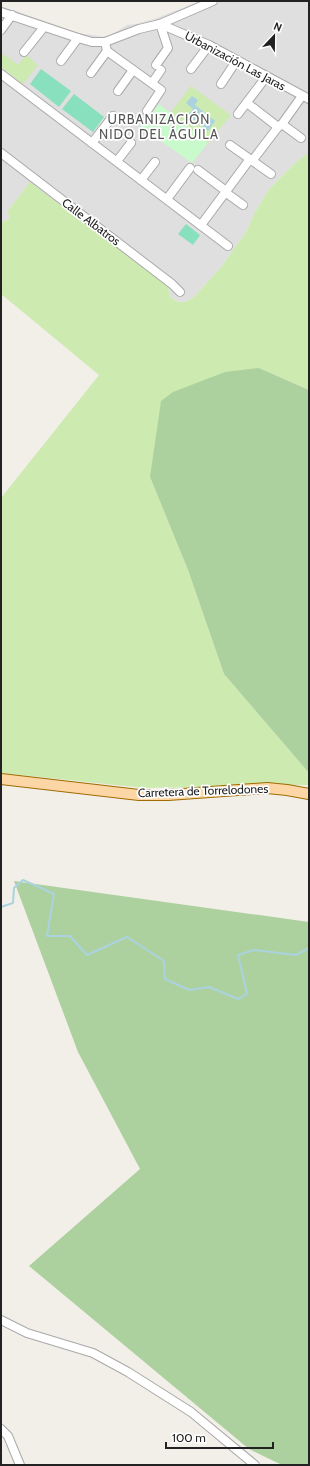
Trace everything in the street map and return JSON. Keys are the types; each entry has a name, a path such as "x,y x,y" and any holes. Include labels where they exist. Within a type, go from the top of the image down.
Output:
{"main road":[{"name":"Carretera de Torrelodones","path":"1,779 139,795 168,795 267,788 309,794"}],"street":[{"path":"91,72 106,47 139,29 160,24 213,1"},
{"path":"1,12 106,47 133,70 162,90 147,111"},
{"path":"1,30 12,15"},
{"path":"152,83 168,48 160,24"},
{"name":"Urbanización Las Jaras","path":"160,24 237,60 305,98"},
{"path":"24,52 44,27"},
{"path":"61,60 78,38"},
{"path":"192,69 209,46"},
{"path":"220,84 237,60"},
{"path":"118,90 133,70"},
{"path":"1,74 228,246"},
{"path":"238,114 266,77"},
{"path":"201,225 251,160 305,98"},
{"path":"247,103 280,126 301,138"},
{"path":"92,143 113,116"},
{"path":"117,161 131,143"},
{"path":"230,145 271,174"},
{"name":"Calle Albatros","path":"1,154 113,238 172,284 180,292"},
{"path":"142,180 155,162"},
{"path":"167,199 194,169 226,191 243,205"},
{"path":"1,1320 27,1333 93,1353 128,1372 191,1412 254,1465"},
{"path":"1,1429 8,1436 20,1465"}],"shaded area":[{"path":"200,1 309,1 309,152 295,163 269,189 254,214 246,232 221,267 193,298 185,302 178,302 170,297 168,287 30,183 7,212 10,218 1,223 1,6 79,33 105,37 127,25 157,18"}],"green space":[{"path":"4,54 18,65 26,55 38,65 23,84 1,67 1,57"},
{"path":"41,69 71,91 59,107 30,84"},
{"path":"191,86 231,115 208,143 170,113"},
{"path":"74,94 104,117 93,132 62,109"},
{"path":"159,104 208,143 192,163 141,127"},
{"path":"309,152 309,390 259,368 150,477 188,570 224,674 309,773 309,785 144,788 1,773 1,498 99,375 1,294 1,223 10,218 7,212 30,182 168,287 170,297 178,302 185,302 193,298 221,267 246,232 254,214 269,189 295,163"},
{"path":"186,224 200,235 193,245 178,234"},
{"path":"259,368 309,390 309,773 224,674 188,570 150,477 161,401 173,392 225,372"},
{"path":"14,881 309,922 309,1465 282,1465 249,1449 29,1266 140,1169 78,1052"}],"water":[{"path":"192,96 198,100 195,105 215,121 208,131 188,115 193,109 186,103"}],"waterway":[{"path":"1,907 13,903 14,888 23,880 54,894 47,936 70,936 87,955 127,937 164,961 165,979 189,990 209,987 238,999 247,994 238,955 254,950 296,955 309,948"}],"district":[{"name":"URBANIZACIÓN NIDO DEL ÁGUILA","path":"159,126"}]}
